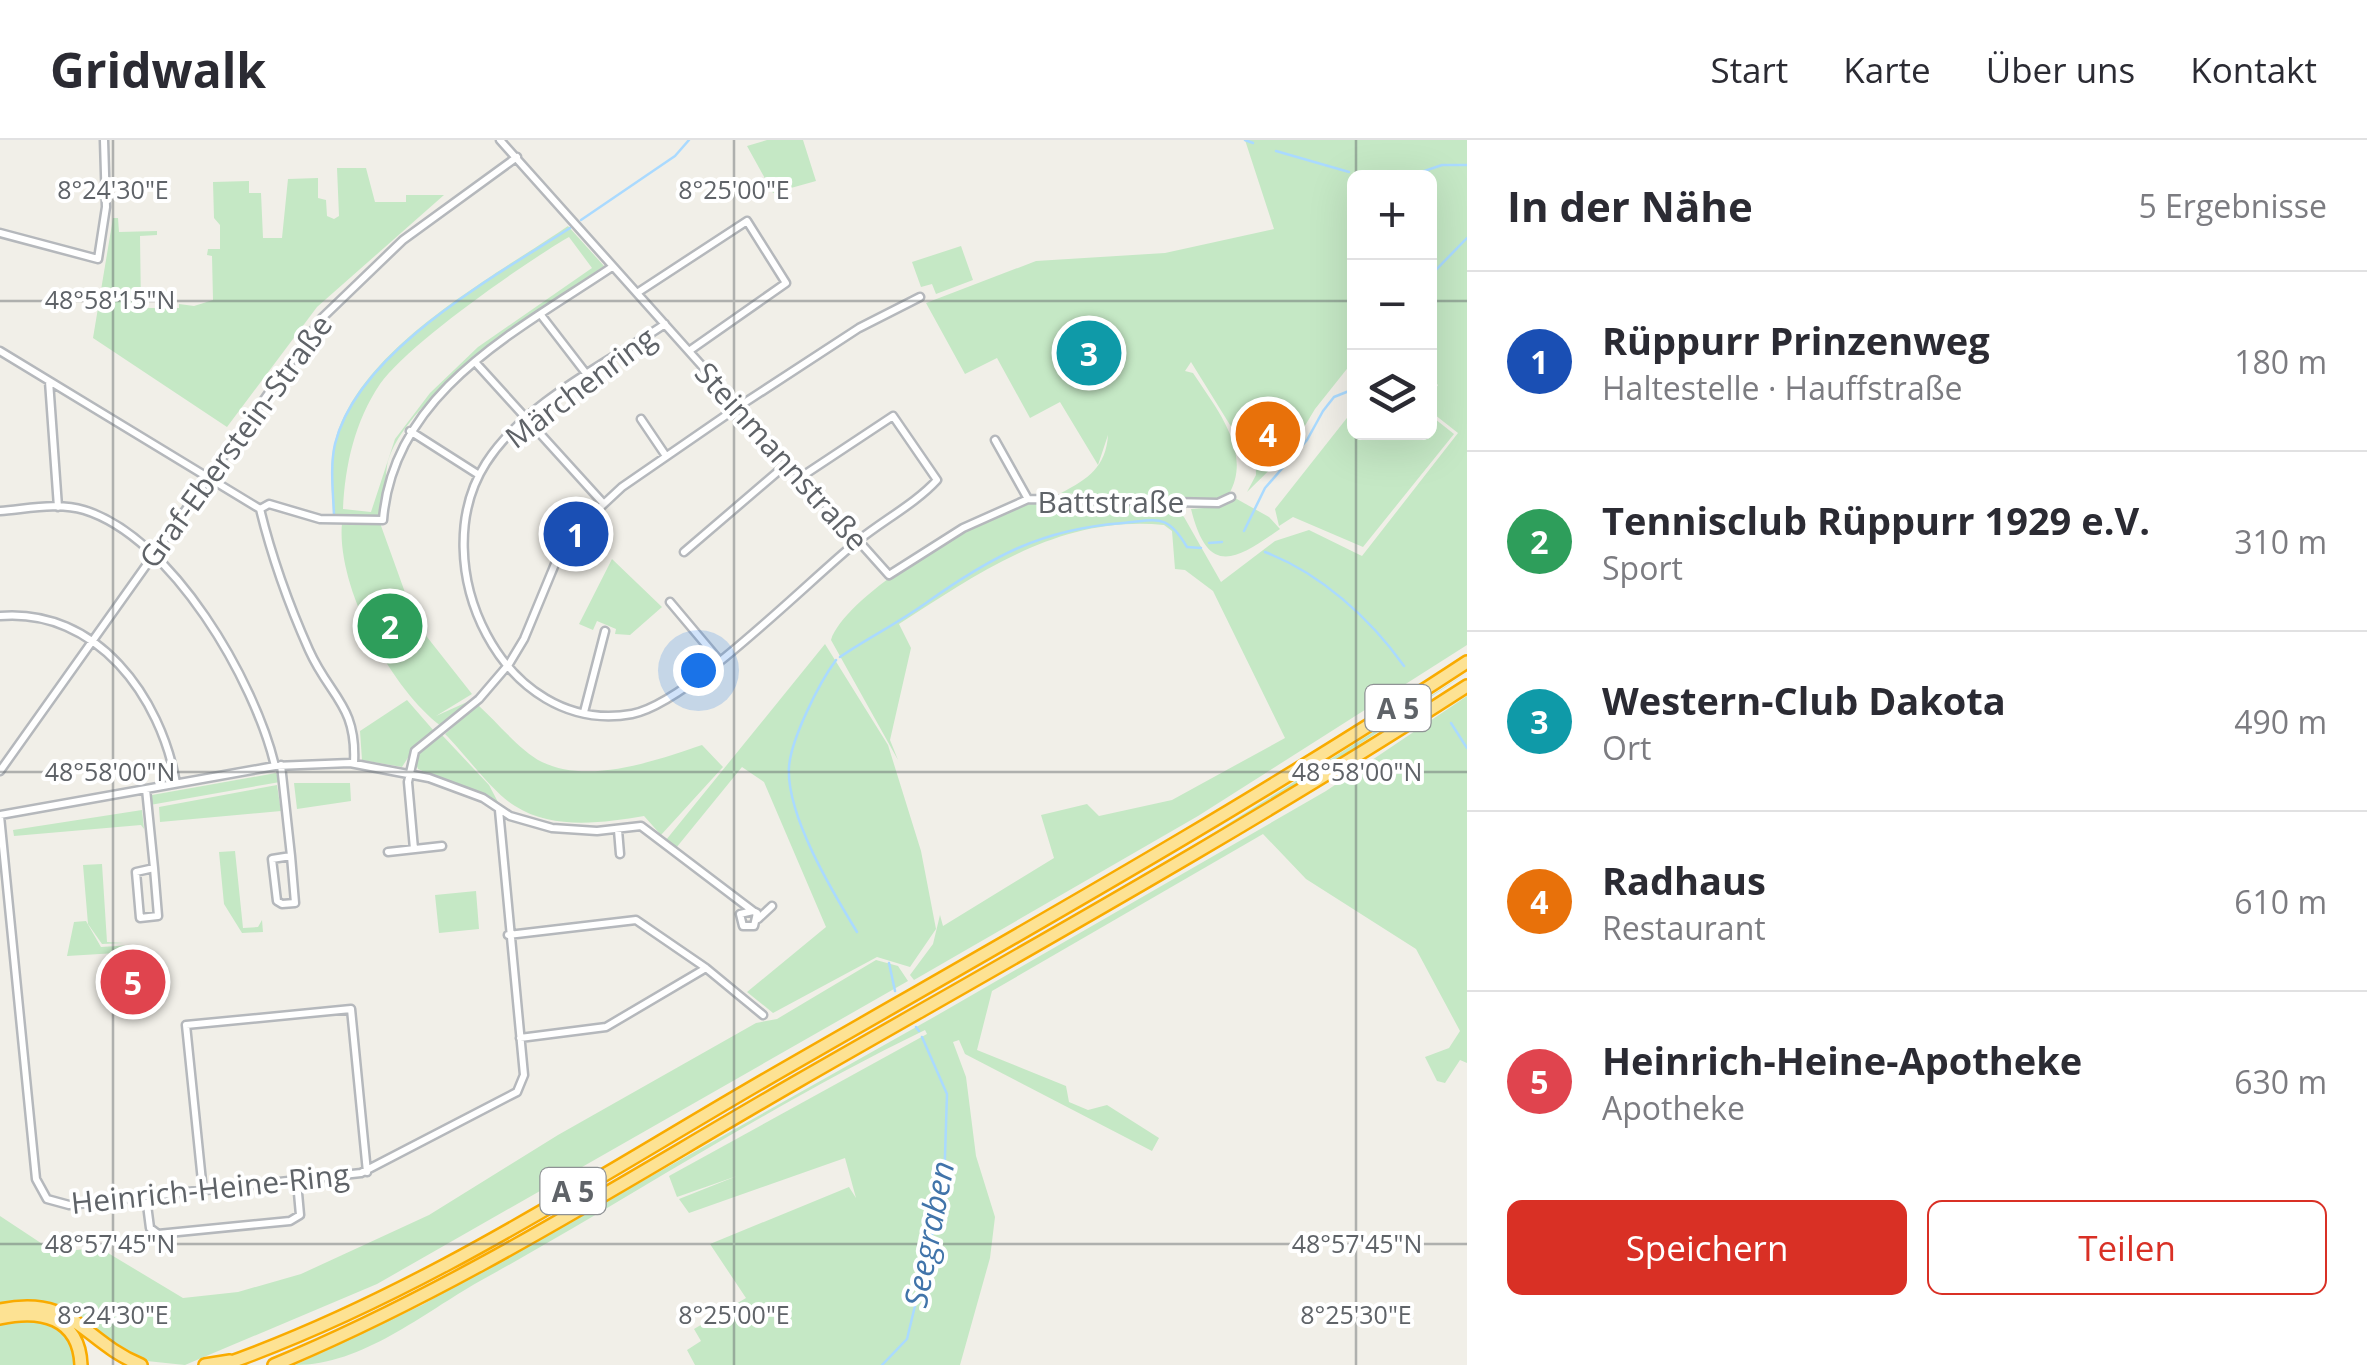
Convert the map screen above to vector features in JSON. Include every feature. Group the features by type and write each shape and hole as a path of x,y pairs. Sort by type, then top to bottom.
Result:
{"highway":[{"name":"A 5","path":"224,1365 307,1333 432,1271 1212,824 1467,662"},
{"name":"A 5","path":"274,1365 376,1320 447,1281 1206,850 1467,686"},
{"path":"0,1310 27,1305 49,1307 141,1365"},
{"path":"0,1318 39,1314 59,1321 78,1343 81,1365"},
{"path":"205,1365 239,1360"}],"street":[{"path":"0,233 98,259 106,207 104,140"},
{"name":"Steinmannstraße","path":"500,140 888,575"},
{"name":"Graf-Eberstein-Straße","path":"0,770 330,308 424,223 517,157"},
{"path":"637,294 746,222 786,283 689,351"},
{"path":"260,509 274,504 320,519 384,520 388,476 410,431 435,400 475,362 612,267"},
{"path":"414,849 408,772 419,746 479,699 508,664 524,640 555,564 604,502 666,456 859,328 920,298"},
{"path":"541,314 588,376"},
{"name":"Märchenring","path":"664,324 527,418 500,444 479,475 463,516 463,575 480,622 508,664 541,692 584,712 613,715 647,710 671,698 858,540 937,480 898,419 888,418 800,477"},
{"path":"0,351 260,509 268,554 310,653 352,720 354,763"},
{"path":"475,362 604,502"},
{"path":"49,380 58,507"},
{"path":"641,419 666,456"},
{"path":"410,431 479,475"},
{"path":"995,440 1028,499"},
{"path":"684,552 788,463"},
{"name":"Battstraße","path":"888,575 963,528 1028,499 1218,503 1231,497"},
{"path":"0,511 58,507 94,514 153,554 187,588 263,726 278,765 291,856 295,903 282,904 277,901 272,859 291,856"},
{"path":"670,602 718,660"},
{"path":"0,616 48,619 91,641 125,670 151,703 170,746 176,782"},
{"path":"584,712 605,630"},
{"path":"0,816 278,765 354,763 408,772 552,828 618,830 641,826 756,915 772,906"},
{"path":"146,789 154,868 158,916 140,918 136,872 154,868"},
{"name":"Heinrich-Heine-Ring","path":"0,816 38,1186 59,1205 367,1172 517,1092 524,1075 499,810"},
{"path":"618,830 620,854"},
{"path":"388,852 442,846"},
{"path":"508,935 636,920 706,968 763,1015"},
{"path":"520,1038 606,1027 706,968"},
{"path":"204,1191 186,1025 350,1009 367,1172"},
{"path":"146,1197 150,1228 158,1234 253,1225 298,1218 297,1182"}],"green space":[{"path":"767,140 803,140 816,181 773,193 747,146"},
{"path":"1245,140 1467,140 1467,645 1198,816 914,980 910,975 933,944 940,915 943,926 1054,858 1041,815 1087,804 1099,816 1172,800 1285,738 1213,591 1185,570 1175,569 1172,531 1164,525 1126,524 1057,538 992,567 899,624 911,648 890,740 898,760 831,640 862,600 951,538 1009,510 1048,500 1170,504 1184,517 1221,582 1275,541 1309,530 1362,556 1458,433 1437,416 1437,170 1347,170 1347,369 1315,409 1291,449 1247,492 1256,475 1255,442 1235,433 1191,362 1185,371 1193,373 1212,401 1229,431 1237,462 1229,494 1216,501 1061,493 1094,471 1099,464 1104,456 1108,435 1098,465 1060,402 1030,418 997,358 965,374 926,303 1036,261 1165,253 1274,229"},
{"path":"337,168 366,168 375,202 406,202 406,195 444,195 317,307 227,427 93,338 113,218 118,218 119,232 157,231 157,235 140,236 141,308 194,306 213,300 212,256 207,255 208,249 220,249 220,225 214,218 213,182 249,181 249,193 261,193 263,238 282,238 288,179 318,178 318,198 326,200 327,216 334,219 339,216"},
{"path":"568,226 604,266 479,355 418,412 398,440 387,466 380,517 333,518 331,470 335,441 349,407 371,375 432,318","holes":["569,237 592,268 478,347 430,393 395,439 371,512 343,509 346,476 358,428 371,398 394,367 468,305"]},
{"path":"961,246 973,280 936,294 932,284 921,287 912,262"},
{"path":"1347,418 1347,440 1437,440 1437,421 1454,434 1363,547 1293,517 1279,526 1275,509"},
{"path":"1235,498 1269,517 1280,529 1237,554 1215,554 1198,531 1191,509 1217,507"},
{"path":"342,523 380,523 416,623 472,694 436,716 476,698 441,726 404,688 371,634 348,576"},
{"path":"612,559 662,607 630,635 615,634 616,629 597,621 593,630 579,624"},
{"path":"825,644 888,745 921,851 936,929 910,967 877,957 773,1013 747,992 826,927 764,782 742,767 676,848 666,840"},
{"path":"1467,673 1277,799 925,1001 1199,842"},
{"path":"1467,696 1467,1063 1460,1060 1445,1083 1437,1081 1425,1057 1449,1048 1460,1031 1416,949 1306,879 1263,834 992,991 977,1050 1066,1086 1069,1102 1088,1110 1107,1105 1159,1138 1152,1151 965,1054 959,1040 953,1042 966,1077 976,1156 995,1217 990,1258 960,1365 695,1365 687,1350 701,1341 694,1329 746,1298 710,1244 849,1187 856,1198 845,1158 689,1213 679,1199 737,1176 677,1197 669,1176 927,1034 925,1030 756,1120 392,1335 345,1356 295,1365 422,1305 934,1017 1326,791"},
{"path":"407,700 434,731 418,742 402,767 362,760 360,731"},
{"path":"478,705 525,751 561,768 623,768 702,745 723,767 661,835 644,816 595,822 545,819 506,800 445,734"},
{"path":"442,735 489,785 499,804 418,769 415,761 422,747"},
{"path":"276,773 280,782 150,805 152,795"},
{"path":"294,783 350,783 351,801 297,809"},
{"path":"277,785 281,811 160,822 159,807"},
{"path":"142,810 144,829 141,825 14,836 13,830"},
{"path":"235,851 243,928 258,927 262,920 263,932 242,933 224,904 219,852"},
{"path":"102,864 107,942 124,943 102,944 88,924 83,865"},
{"path":"476,891 479,929 439,933 435,895"},
{"path":"86,921 101,947 132,945 133,952 67,956 74,922"},
{"path":"876,960 898,966 908,981 377,1284 185,1365 137,1360 50,1305 0,1302 0,1216 56,1253 98,1247 183,1298 238,1292 301,1274 429,1215 558,1135 756,1023 777,1019"},
{"path":"21,1318 59,1330 70,1344 76,1365 0,1365 0,1323"}],"waterway":[{"path":"581,220 675,156 689,140"},
{"path":"1245,140 1253,143"},
{"path":"1276,151 1347,171"},
{"path":"1427,170 1442,165 1467,165"},
{"path":"334,514 335,444 349,410 371,378 399,348 468,293 570,228"},
{"path":"1437,269 1467,238"},
{"path":"1244,531 1265,488 1307,440 1334,397 1347,392"},
{"path":"840,657 995,559 1042,539 1094,526 1153,520 1173,528 1187,547 1201,548"},
{"path":"1209,543 1222,542"},
{"path":"1265,552 1305,572 1342,599 1376,631 1404,666"},
{"path":"836,660 800,727 791,755 790,786 812,852 857,932"},
{"path":"1451,723 1467,748"},
{"path":"889,963 895,991"},
{"path":"916,1027 919,1031"},
{"name":"Seegraben","path":"882,1365 907,1339 944,1186 947,1094 922,1037"}],"place":[{"name":"Western-Club Dakota","path":"1089,353"},
{"name":"Radhaus","path":"1268,434"},
{"name":"Rüppurr Prinzenweg","path":"576,534"},
{"name":"Tennisclub Rüppurr 1929 e.V.","path":"390,626"},
{"name":"Heinrich-Heine-Apotheke","path":"133,982"}]}
